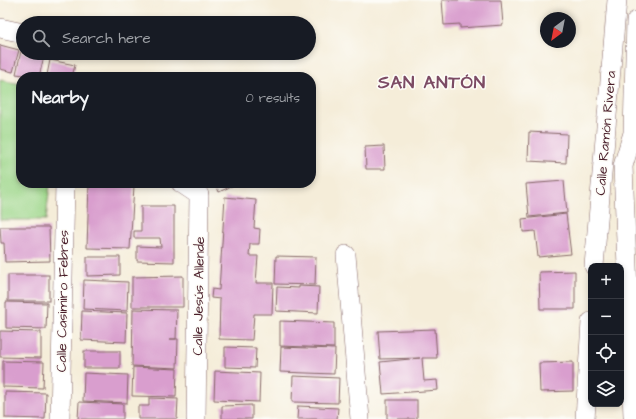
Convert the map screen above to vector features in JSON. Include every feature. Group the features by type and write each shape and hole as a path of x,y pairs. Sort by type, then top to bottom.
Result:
{"street":[{"name":"Calle Ramón Rivera","path":"594,263 606,113 617,0"},
{"path":"633,416 623,166 633,133 636,21"},
{"path":"0,28 16,31"},
{"path":"606,113 634,115"},
{"name":"Calle Casimiro Febres","path":"60,419 65,188"},
{"name":"Calle Jesús Allende","path":"188,188 199,195 196,419"},
{"path":"346,255 360,419"},
{"path":"585,419 590,335"}],"green space":[{"path":"0,80 16,83 16,188 49,188 46,220 0,220"}],"building":[{"path":"442,0 501,0 503,25 460,28 460,24 444,25"},
{"path":"0,45 16,49 16,60 13,72 0,69"},
{"path":"19,60 43,60 40,72 16,72"},
{"path":"50,60 75,65 73,72 48,72"},
{"path":"529,132 567,134 566,163 528,161"},
{"path":"384,146 385,169 366,169 365,147"},
{"path":"564,181 567,213 529,217 526,184"},
{"path":"89,188 134,188 130,249 87,248"},
{"path":"217,188 227,188 219,192"},
{"path":"225,197 256,200 254,228 260,229 259,244 250,244 249,256 258,256 256,283 273,283 272,314 254,314 252,340 219,339 220,299 211,298 212,289 219,290"},
{"path":"141,206 174,206 174,262 137,261 137,246 161,247 160,238 134,238 134,231 141,231"},
{"path":"566,214 571,254 538,257 535,231 523,232 522,219"},
{"path":"0,227 49,227 50,261 5,262 4,243 1,243"},
{"path":"276,256 316,257 315,285 275,284"},
{"path":"87,257 120,257 120,275 87,276"},
{"path":"575,271 575,309 540,309 539,272"},
{"path":"8,275 49,275 49,301 8,301"},
{"path":"183,276 183,307 132,307 132,277"},
{"path":"84,280 128,282 127,311 83,309"},
{"path":"299,286 319,287 318,313 276,311 277,287 299,288"},
{"path":"6,302 47,303 46,329 6,328"},
{"path":"133,309 177,310 177,368 132,366"},
{"path":"82,311 127,313 126,342 81,340"},
{"path":"280,321 334,323 334,348 280,346"},
{"path":"435,329 437,358 422,358 424,381 437,380 438,390 383,394 380,362 420,358 380,359 378,331"},
{"path":"0,331 41,332 41,358 0,357"},
{"path":"225,347 256,348 255,368 225,367"},
{"path":"281,347 335,349 334,374 280,372"},
{"path":"84,351 120,351 120,368 84,368"},
{"path":"3,361 44,362 43,388 3,387"},
{"path":"573,362 573,391 540,392 539,363"},
{"path":"133,367 177,369 176,397 132,396"},
{"path":"215,371 260,373 259,402 214,400"},
{"path":"84,373 128,375 127,403 83,401"},
{"path":"293,376 339,378 338,403 292,402"},
{"path":"5,392 46,393 45,419 5,418"},
{"path":"149,398 178,399 177,419 138,419 138,406 149,406"},
{"path":"387,400 417,400 417,419 387,419"},
{"path":"79,402 123,404 123,419 78,419"},
{"path":"252,405 252,419 222,419 222,406"},
{"path":"298,406 338,408 337,419 297,419"}],"district":[{"name":"SAN ANTÓN","path":"432,82"}]}
